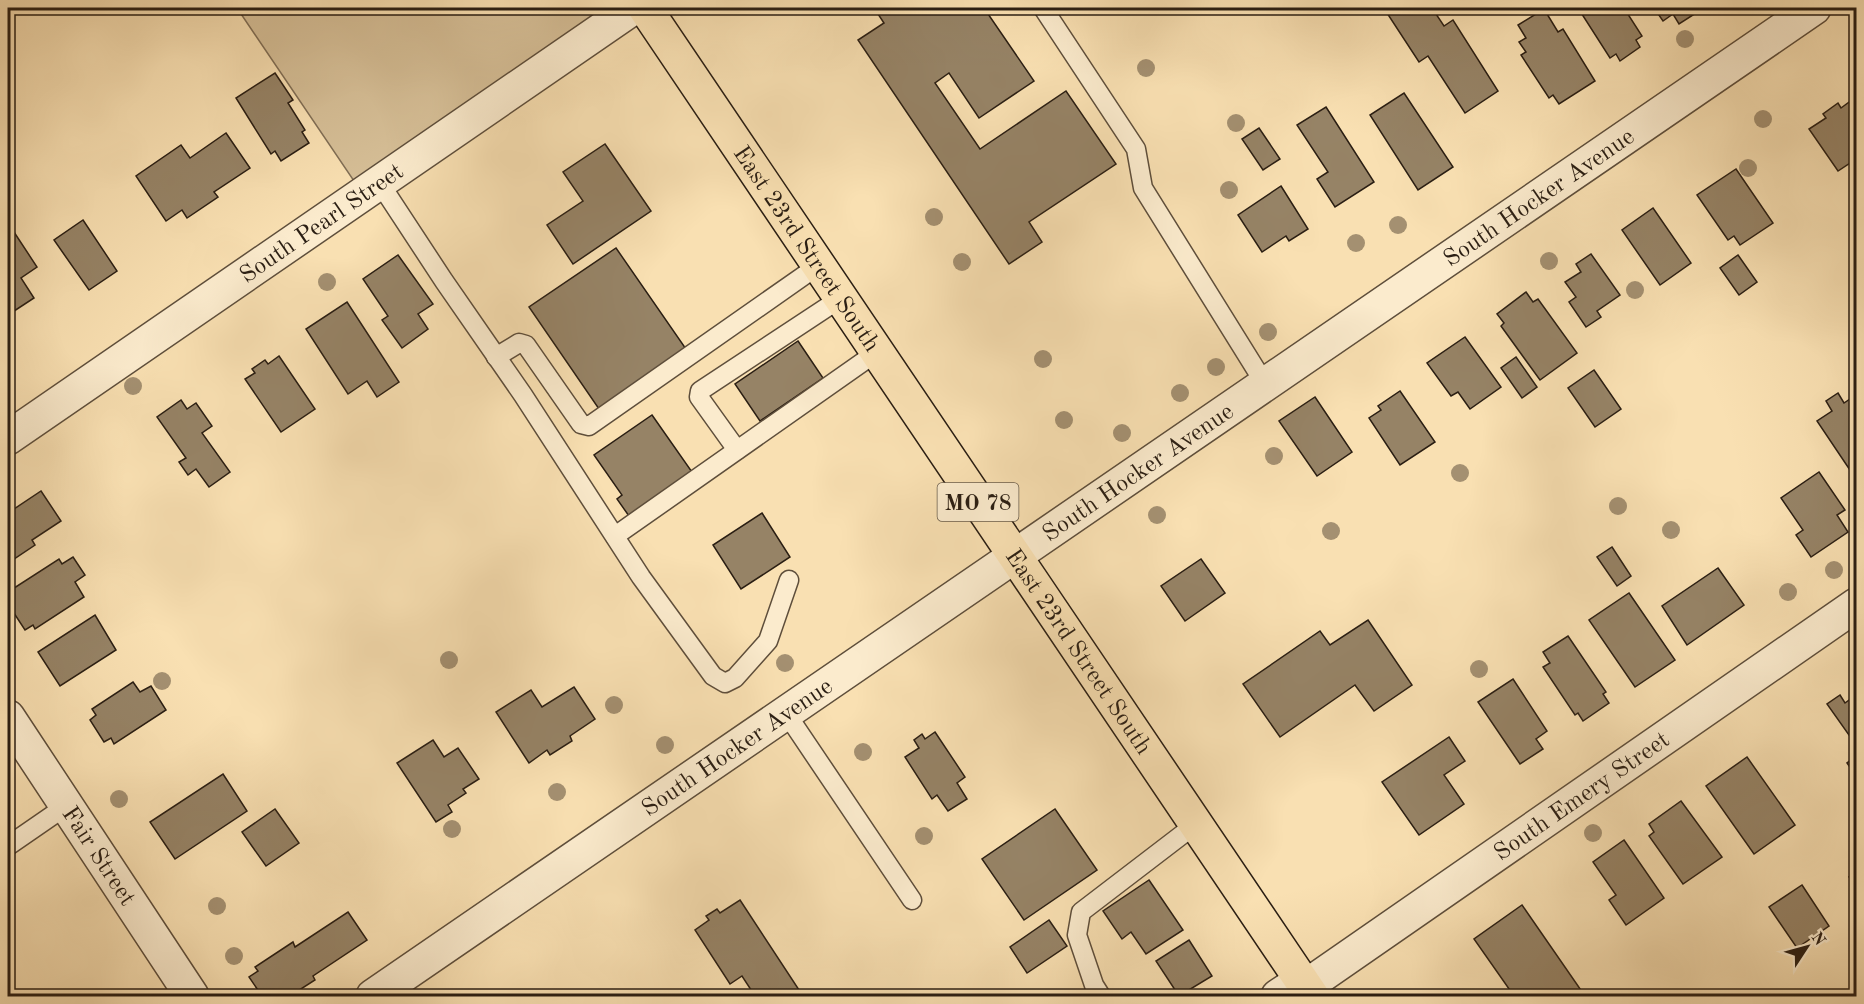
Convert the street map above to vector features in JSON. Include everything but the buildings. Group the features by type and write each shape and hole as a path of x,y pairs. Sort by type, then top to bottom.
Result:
{"main road":[{"name":"East 23rd Street South","path":"645,8 1196,824 1299,990"}],"street":[{"name":"South Pearl Street","path":"8,438 633,8"},
{"name":"South Hocker Avenue","path":"372,996 1814,8"},
{"name":"South Emery Street","path":"1299,990 1857,605"},
{"name":"Fair Street","path":"8,717 192,996"}],"lane":[{"path":"1043,8 1136,149 1143,188 1265,384"},
{"path":"380,182 640,577 713,676 725,683 735,678 768,641 789,580"},
{"path":"496,357 519,343 526,345 581,424 589,426 819,265"},
{"path":"737,450 699,397 700,391 841,298"},
{"path":"615,536 877,352"},
{"path":"786,713 912,900"},
{"path":"8,846 66,806"},
{"path":"1101,996 1094,985 1077,935 1081,912 1196,824"}],"shaded area":[{"path":"237,8 595,8 592,22 356,184"}]}
